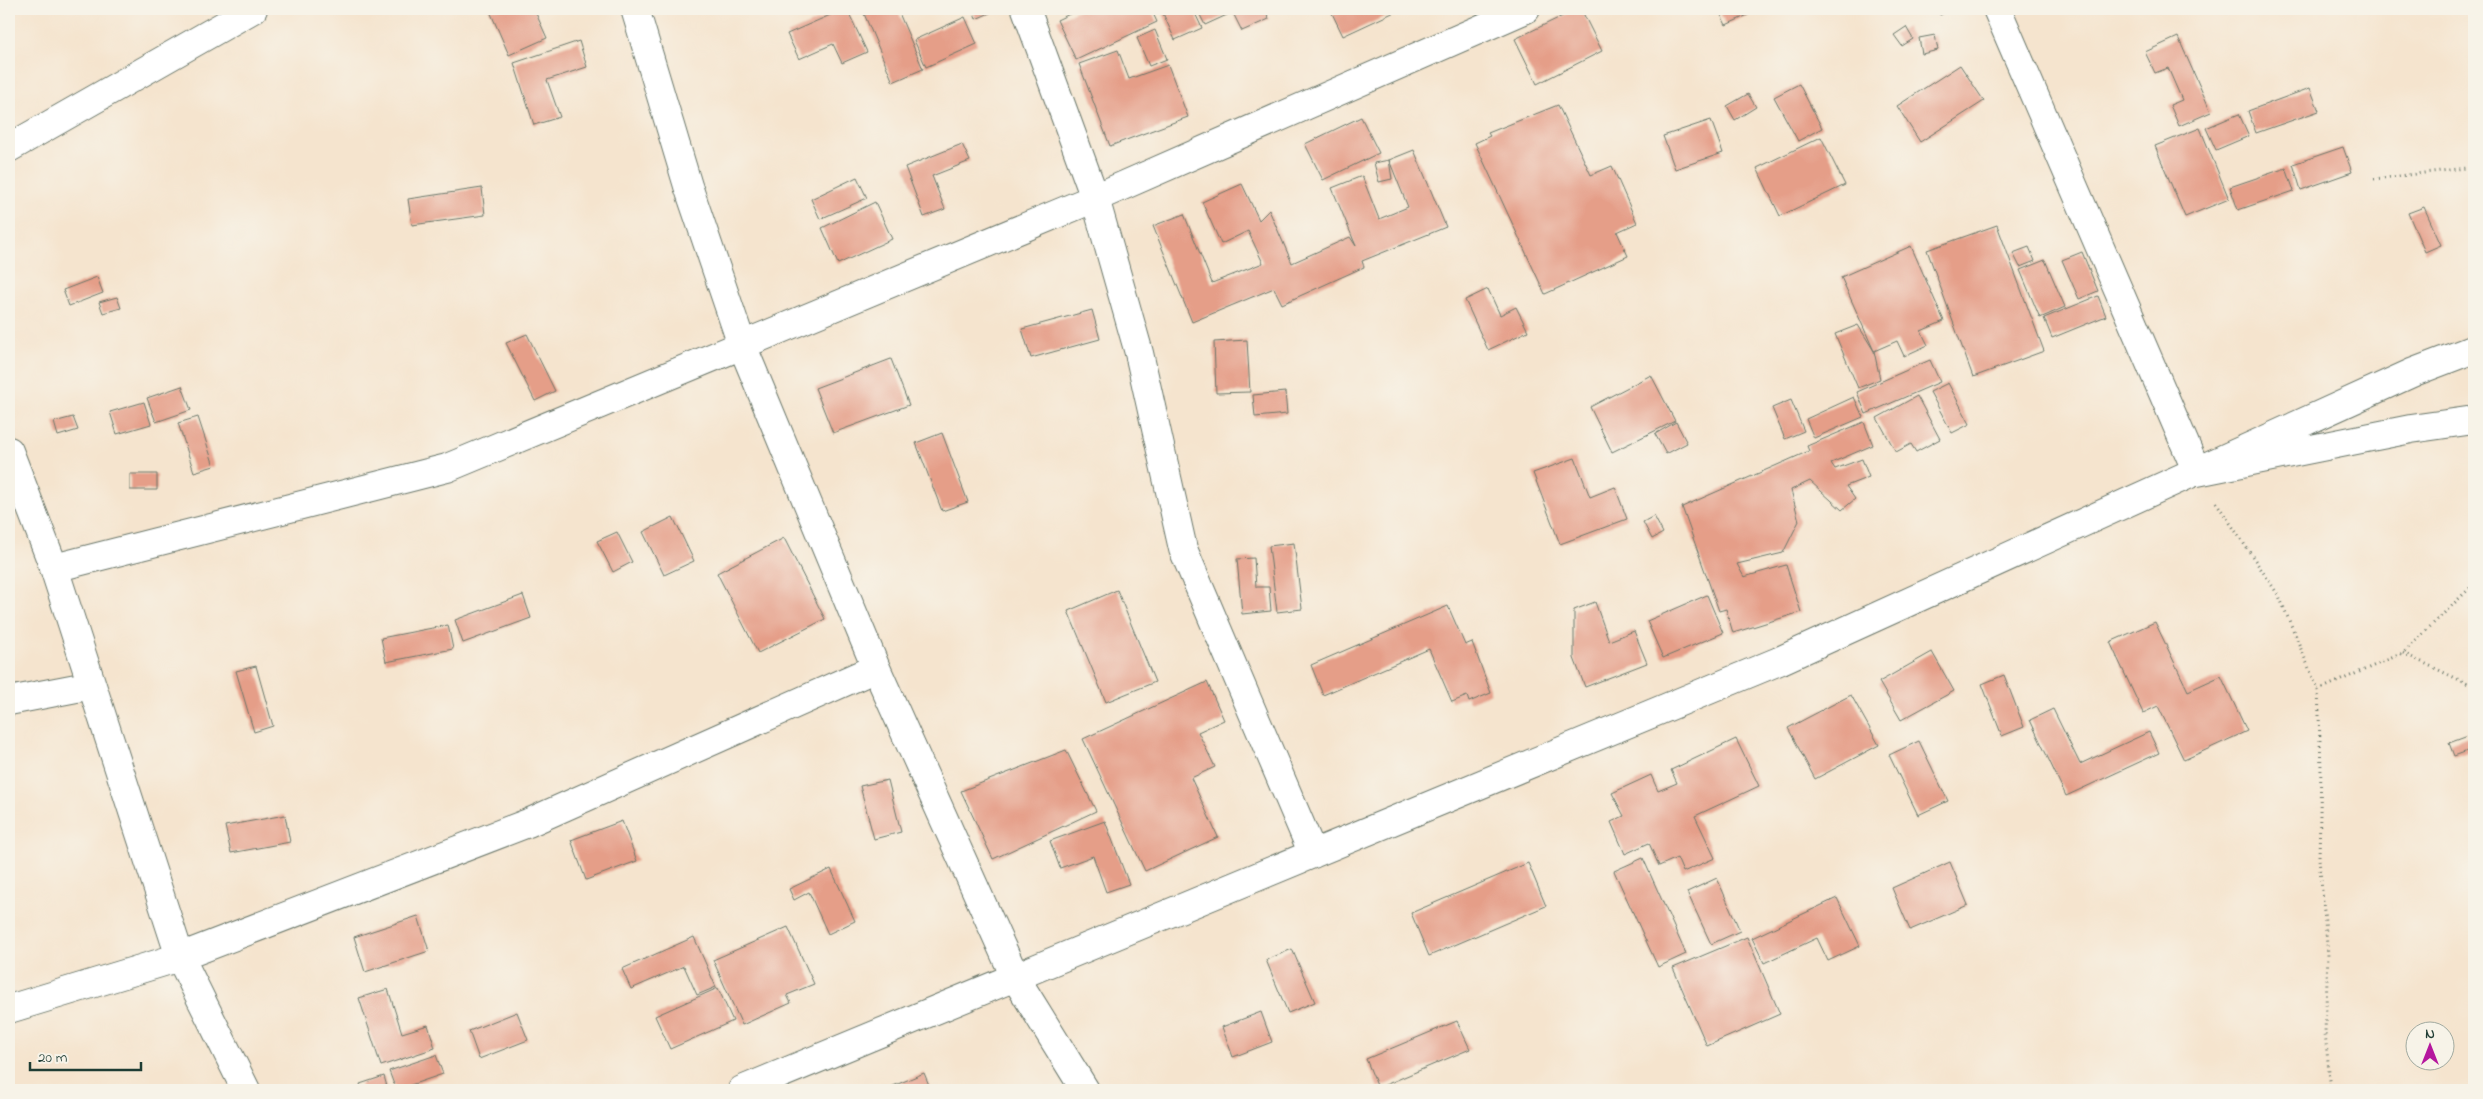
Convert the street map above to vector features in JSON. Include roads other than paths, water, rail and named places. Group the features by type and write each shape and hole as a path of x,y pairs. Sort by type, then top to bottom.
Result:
{"street":[{"path":"9,148 253,9"},
{"path":"635,9 688,186 742,345 876,668 1015,977 1085,1090"},
{"path":"1026,9 1095,198 1139,353 1183,549 1313,854"},
{"path":"54,568 447,468 1095,198 1526,9"},
{"path":"1997,9 2197,472"},
{"path":"742,1090 1779,661 2414,372 2474,349"},
{"path":"2197,472 2411,429 2474,420"},
{"path":"9,451 54,568 180,957 246,1090"},
{"path":"9,1009 180,957 528,823 876,668"},
{"path":"9,701 92,685"}]}
